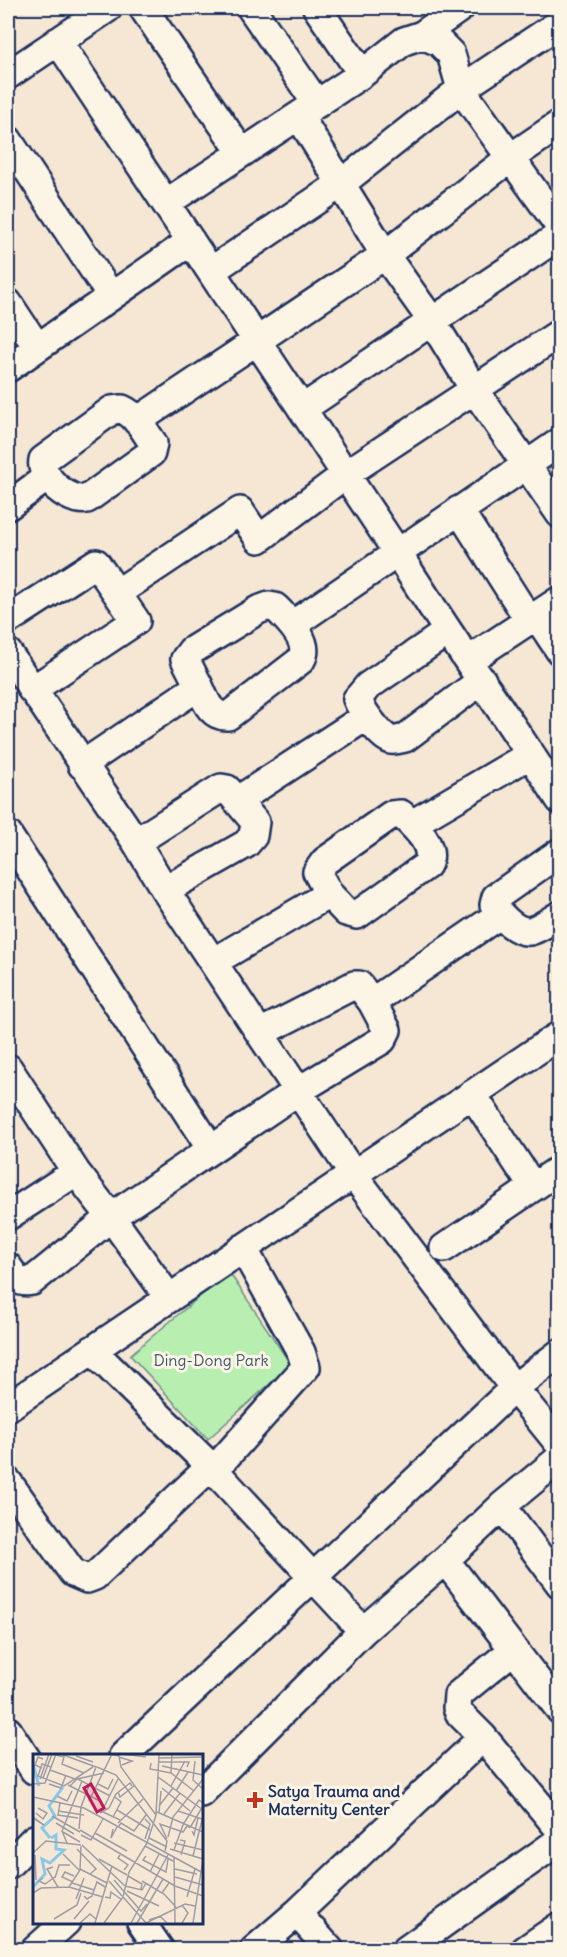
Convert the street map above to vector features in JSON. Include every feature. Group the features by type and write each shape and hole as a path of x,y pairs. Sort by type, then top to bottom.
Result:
{"street":[{"path":"8,75 108,8"},
{"path":"143,8 242,153"},
{"path":"251,8 308,110 342,183 385,255 432,321 474,389 560,514"},
{"path":"317,8 362,74"},
{"path":"166,203 362,74 404,41 422,34 460,8"},
{"path":"210,271 342,183 461,89 560,23"},
{"path":"422,34 439,42 451,54 461,89 560,227"},
{"path":"58,41 560,800"},
{"path":"137,421 385,255 510,158 560,124"},
{"path":"8,140 111,296"},
{"path":"302,409 560,235"},
{"path":"8,368 190,241"},
{"path":"8,303 37,347"},
{"path":"117,593 240,511 259,539 346,474 560,333"},
{"path":"122,409 129,412 153,443 153,449 87,499 80,501 72,498 46,478 42,466 43,460 112,410 122,409"},
{"path":"292,625 560,442"},
{"path":"8,506 46,478"},
{"path":"459,510 533,618 560,651"},
{"path":"8,620 96,563 136,621 32,690"},
{"path":"447,632 361,693 357,699 367,716 384,736 391,740 405,738 533,618 560,600"},
{"path":"269,606 275,607 292,625 304,647 301,660 228,716 221,717 209,708 199,686 191,674 186,659 191,651 258,610 269,606"},
{"path":"9,660 136,842 165,890 353,1174 514,1388 560,1445"},
{"path":"82,765 199,686"},
{"path":"238,800 367,716"},
{"path":"412,824 531,754"},
{"path":"136,842 221,788 227,789 255,822 250,841 165,890"},
{"path":"401,814 412,824 431,850 431,859 427,865 357,915 346,912 329,894 317,872 324,861 391,815 401,814"},
{"path":"8,835 211,1149"},
{"path":"560,852 496,897 494,905 499,915 519,929 527,931 560,915"},
{"path":"213,962 329,894"},
{"path":"372,1002 499,915"},
{"path":"8,1267 18,1281 24,1283 32,1281 111,1217 298,1090 382,1040 387,1030 372,1002 359,986 354,985 260,1033"},
{"path":"8,1407 472,1094 558,1040"},
{"path":"13,1086 169,1298"},
{"path":"472,1094 533,1187"},
{"path":"444,1248 560,1168"},
{"path":"8,1216 76,1172"},
{"path":"8,1482 82,1583 95,1576 213,1468 306,1367 301,1352 243,1248"},
{"path":"92,1350 213,1468 363,1631"},
{"path":"125,1754 514,1388 560,1353"},
{"path":"202,1792 363,1631 445,1560 502,1506 560,1458"},
{"path":"502,1506 560,1584"},
{"path":"445,1560 560,1710"},
{"path":"513,1650 458,1695 458,1708 460,1714 483,1737 560,1830"},
{"path":"8,1731 33,1768"},
{"path":"254,1950 297,1913 483,1737"},
{"path":"8,1865 33,1840"},
{"path":"406,1950 560,1840"},
{"path":"297,1913 330,1950"},
{"path":"35,1950 65,1924"},
{"path":"142,1924 160,1950"}],"green space":[{"name":"Ding-Dong Park","path":"229,1272 291,1365 208,1439 130,1355"}],"place":[{"name":"Satya Trauma and Maternity Center","path":"255,1800"}]}
